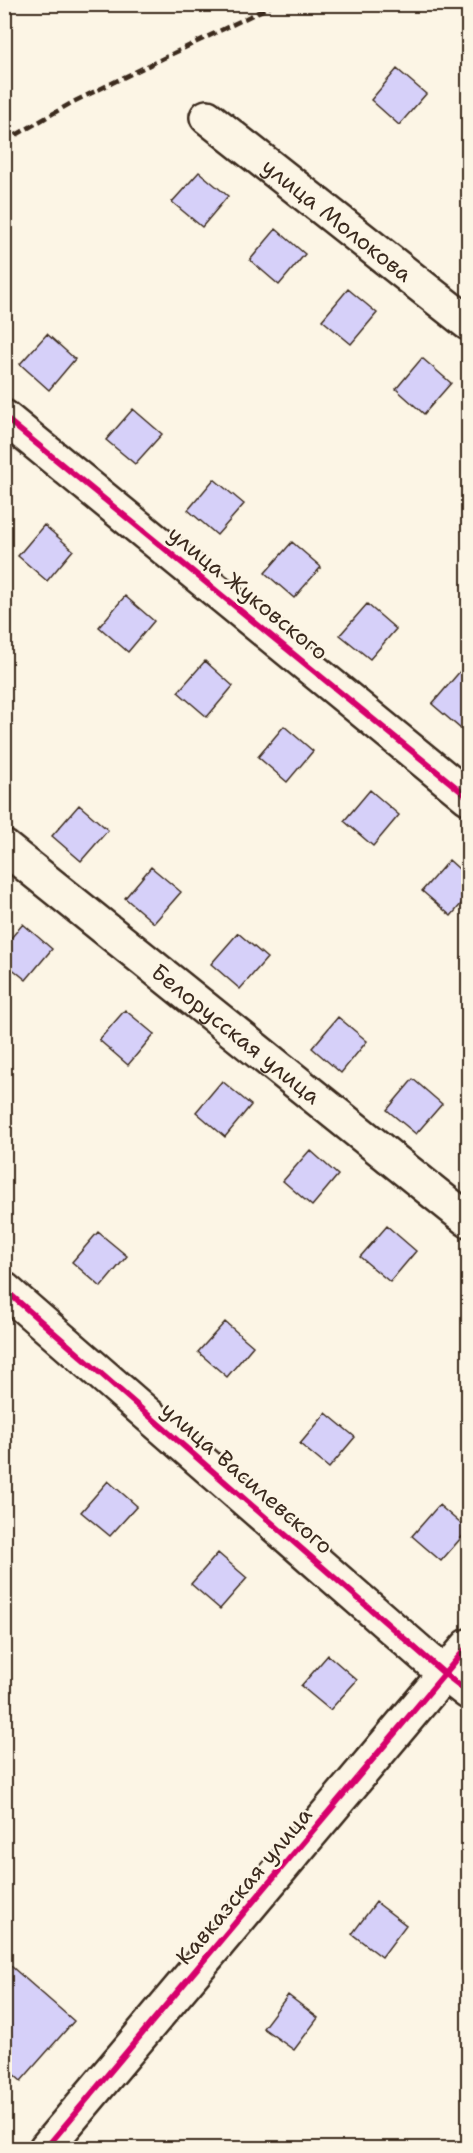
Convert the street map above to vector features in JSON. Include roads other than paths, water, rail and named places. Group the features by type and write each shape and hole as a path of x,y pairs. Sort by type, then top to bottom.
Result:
{"street":[{"name":"улица Молокова","path":"207,117 468,323"},
{"name":"улица Жуковского","path":"4,417 468,797"},
{"name":"Белорусская улица","path":"4,847 468,1220"},
{"name":"улица Василевского","path":"4,1289 457,1684"},
{"name":"Кавказская улица","path":"46,2148 457,1684 468,1646"}],"railway":[{"path":"4,142 73,102 275,4"}]}
